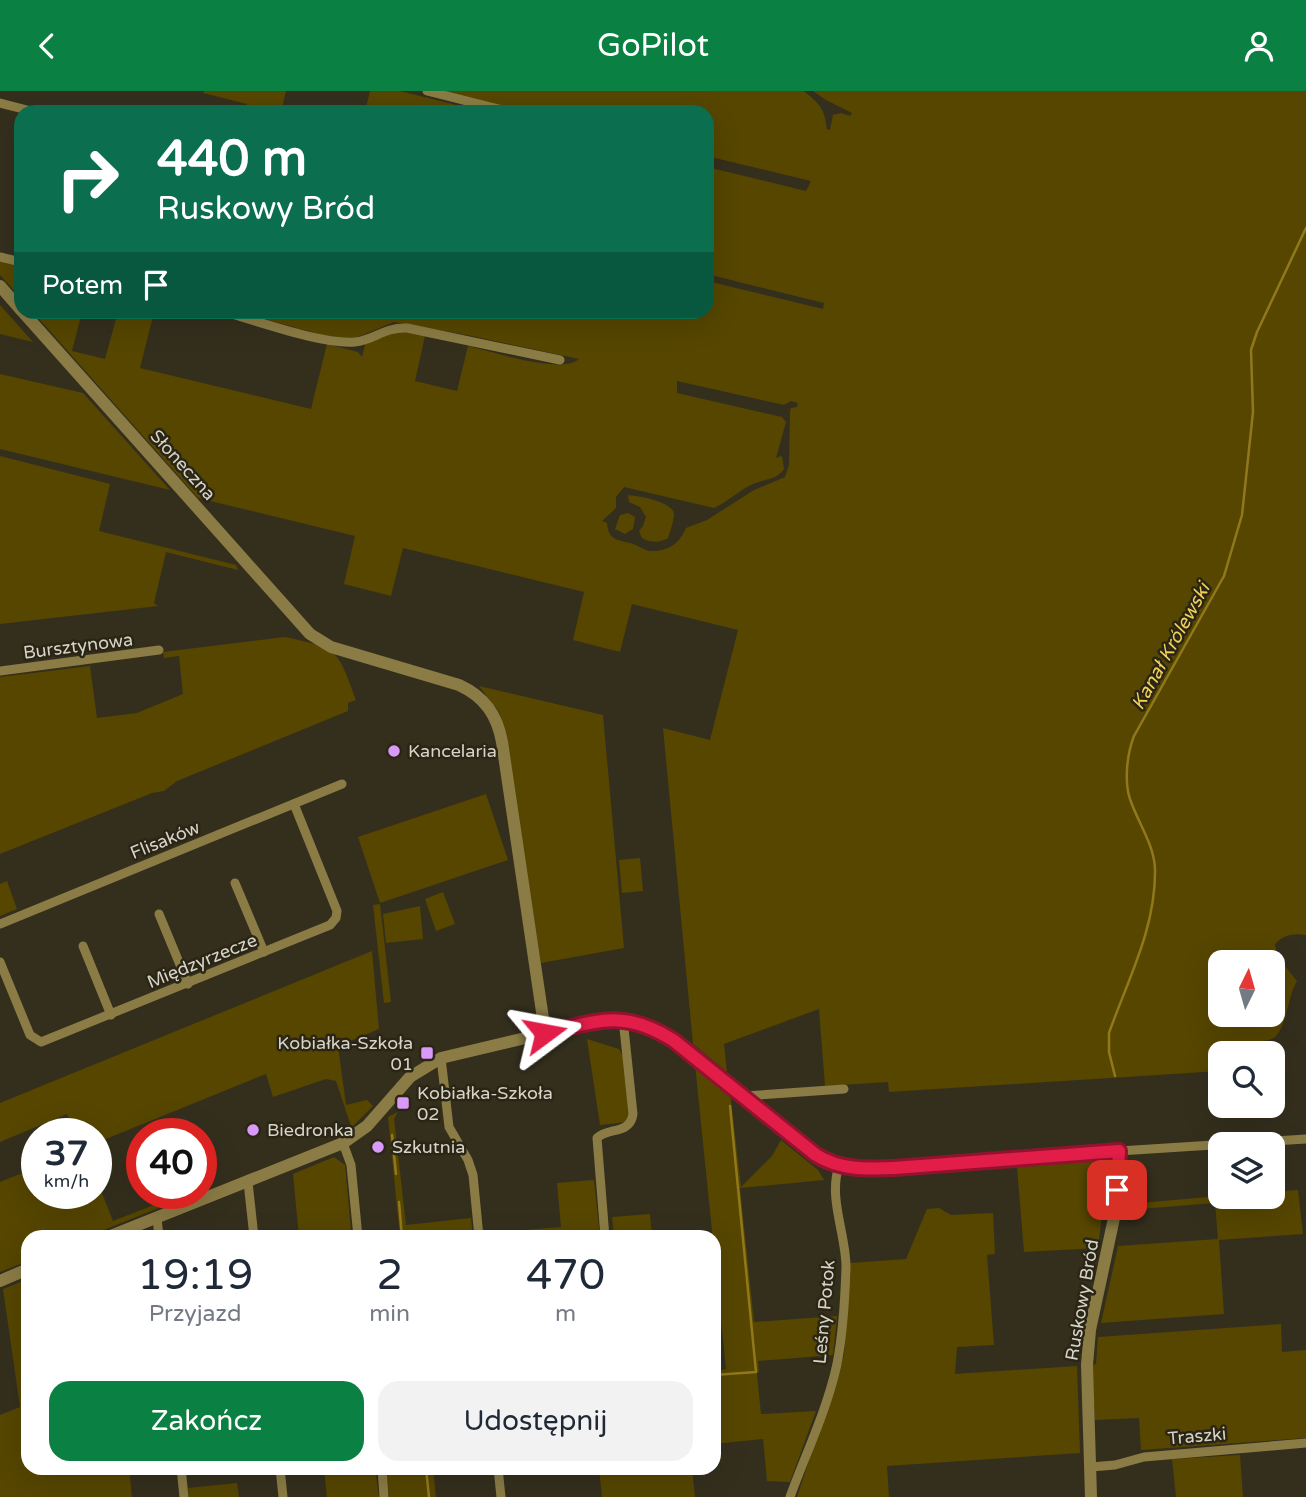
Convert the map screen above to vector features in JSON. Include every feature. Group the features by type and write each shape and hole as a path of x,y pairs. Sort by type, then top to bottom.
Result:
{"street":[{"path":"427,91 482,105"},
{"name":"Słoneczna","path":"0,286 14,302"},
{"name":"Słoneczna","path":"29,319 318,641 459,685 478,695 492,712 502,742 545,1033"},
{"path":"250,319 323,339 355,342 391,328 407,328 560,360"},
{"name":"Bursztynowa","path":"0,671 159,650"},
{"name":"Flisaków","path":"0,924 342,784"},
{"name":"Międzyrzecze","path":"1,969 30,1035 36,1041 45,1042 330,925 337,914 294,804"},
{"path":"235,883 264,952"},
{"path":"159,914 188,983"},
{"path":"83,946 111,1015"},
{"path":"605,1230 597,1138 603,1133 616,1132 628,1126 633,1114 623,1019"},
{"path":"126,1230 343,1143 367,1126 410,1077 441,1058 603,1020 623,1019 641,1023 667,1036 816,1155 839,1166 894,1168 1306,1139"},
{"path":"441,1058 449,1127 468,1160 473,1175 478,1230"},
{"path":"745,1096 844,1089"},
{"path":"343,1143 351,1165 357,1230"},
{"name":"Ruskowy Bród","path":"1091,1497 1087,1366 1090,1329 1114,1218 1119,1151"},
{"name":"Leśny Potok","path":"790,1497 822,1413 838,1354 846,1267 835,1189 839,1166"},
{"path":"248,1182 253,1230"},
{"path":"157,1218 158,1230"},
{"path":"0,1281 21,1272"},
{"name":"Traszki","path":"1091,1467 1115,1465 1144,1457 1306,1443"},
{"path":"182,1475 184,1497"},
{"path":"281,1475 283,1497"},
{"path":"382,1475 384,1497"},
{"path":"499,1475 501,1497"}],"shaded area":[{"path":"286,91 283,105 247,105 203,93"},
{"path":"370,91 400,91 456,105 367,105"},
{"path":"442,91 804,91 820,107 827,129 830,130 833,115 841,113 850,116 852,113 813,91 1306,91 1306,935 1289,935 1275,944 1276,950 1208,950 1208,1027 1282,1027 1270,1040 1208,1041 1208,1072 889,1092 888,1082 825,1086 819,1009 724,1044 727,1072 693,1044 663,728 710,740 738,630 632,604 620,652 573,640 584,592 403,548 391,596 344,584 355,536 198,498 39,319 80,319 72,351 105,359 116,319 152,319 140,368 311,409 327,344 358,352 362,357 366,341 400,331 425,336 415,381 457,391 468,346 542,363 570,363 579,359 394,322 353,339 322,335 265,319 714,319 714,283 823,309 824,303 714,276 714,169 806,191 811,181 714,158 714,105 498,105","holes":["677,381 784,405 791,401 798,403 790,412 789,465 785,477 754,490 707,520 686,528 673,545 663,550 648,551 614,538 609,532 607,523 602,521 616,508 616,497 624,487 714,508 757,482 778,475 784,469 782,456 776,458 786,422 782,417 677,393"]},
{"path":"0,262 14,265 14,290 0,275"},
{"path":"0,305 33,342 0,334"},
{"path":"0,374 83,393 170,490 0,449"},
{"path":"0,456 110,484 99,531 236,565 238,570 166,552 154,603 158,606 0,624"},
{"path":"628,495 663,503 673,510 674,517 668,538 655,542 642,538 639,531 646,517 640,507 629,502"},
{"path":"628,513 635,517 633,529 625,534 615,529 620,515"},
{"path":"285,637 326,648 334,653 356,700 348,703 348,711 177,781 164,791 152,793 0,854 0,677 90,666 97,718 137,713 183,694 179,656 164,658 163,652"},
{"path":"479,686 603,715 624,948 541,963 505,733 499,712"},
{"path":"486,794 508,860 380,903 358,837"},
{"path":"640,858 643,891 622,893 619,860"},
{"path":"7,881 17,909 0,916 0,884"},
{"path":"443,892 455,924 436,931 425,899"},
{"path":"380,904 391,1002 384,1003 373,905"},
{"path":"420,906 423,939 386,943 383,914"},
{"path":"372,951 379,1029 338,1046 346,1105 367,1100 373,1106 353,1126 336,1081 326,1079 273,1097 266,1074 158,1118 126,1118 126,1131 112,1137 112,1118 69,1118 67,1114 57,1118 21,1118 21,1133 0,1142 0,1103"},
{"path":"1285,966 1297,981 1285,1017"},
{"path":"587,1039 619,1049 623,1056 629,1085 627,1122 600,1125"},
{"path":"695,1064 730,1091 741,1187 772,1156 781,1140 818,1170 824,1180 740,1188 754,1322 837,1316 833,1355 758,1361 761,1414 816,1411 790,1482 767,1481 763,1439 721,1443 721,1370 726,1369 721,1320 721,1230 712,1230"},
{"path":"398,1112 394,1119 406,1225 471,1218 472,1230 399,1230 388,1117"},
{"path":"334,1157 345,1165 351,1230 298,1230 293,1174"},
{"path":"1094,1159 1107,1172 1098,1248 1024,1252 1017,1167"},
{"path":"21,1173 21,1209 108,1209 113,1221 144,1209 156,1209 104,1230 21,1230 21,1264 0,1272 0,1182"},
{"path":"594,1180 599,1230 525,1230 561,1227 557,1183"},
{"path":"1298,1190 1303,1234 1219,1240 1224,1314 1101,1323 1118,1246 1218,1239 1216,1209 1285,1209 1285,1191"},
{"path":"1208,1197 1208,1204 1127,1210 1128,1204"},
{"path":"939,1208 951,1215 993,1213 995,1254 987,1255 994,1345 957,1347 955,1374 1077,1366 1080,1453 887,1466 889,1497 797,1497 844,1355 850,1263 906,1259 927,1209"},
{"path":"650,1214 651,1230 613,1230 612,1217"},
{"path":"21,1282 21,1475 130,1475 132,1497 0,1497 0,1415 20,1407 3,1289"},
{"path":"1281,1324 1282,1352 1306,1350 1306,1438 1141,1450 1139,1418 1095,1420 1092,1365 1096,1364 1098,1337"},
{"path":"1240,1455 1243,1497 1176,1497 1172,1459"},
{"path":"325,1475 376,1475 379,1497 327,1497"},
{"path":"387,1475 434,1475 436,1497 389,1497"},
{"path":"600,1475 693,1475 695,1497 602,1497"},
{"path":"237,1483 239,1497 189,1497 188,1488"}],"waterway":[{"name":"Kanał Królewski","path":"1115,1076 1109,1052 1109,1033 1140,953 1154,891 1152,851 1128,792 1127,767 1130,751 1134,736 1224,576 1242,515 1253,412 1251,350 1306,228"},
{"path":"721,1374 756,1372 730,1106"},
{"path":"392,1135 396,1174"},
{"path":"399,1202 401,1230"},
{"path":"427,1475 429,1497"}],"place":[{"name":"Kancelaria","path":"394,751"},
{"name":"Kobiałka-Szkoła 01","path":"427,1053"},
{"name":"Kobiałka-Szkoła 02","path":"403,1103"},
{"name":"Biedronka","path":"253,1130"},
{"name":"Szkutnia","path":"378,1147"}],"route":[{"path":"545,1033 613,1019 632,1020 648,1026 673,1040 816,1155 839,1166 894,1168 1119,1151 1117,1190"}]}
